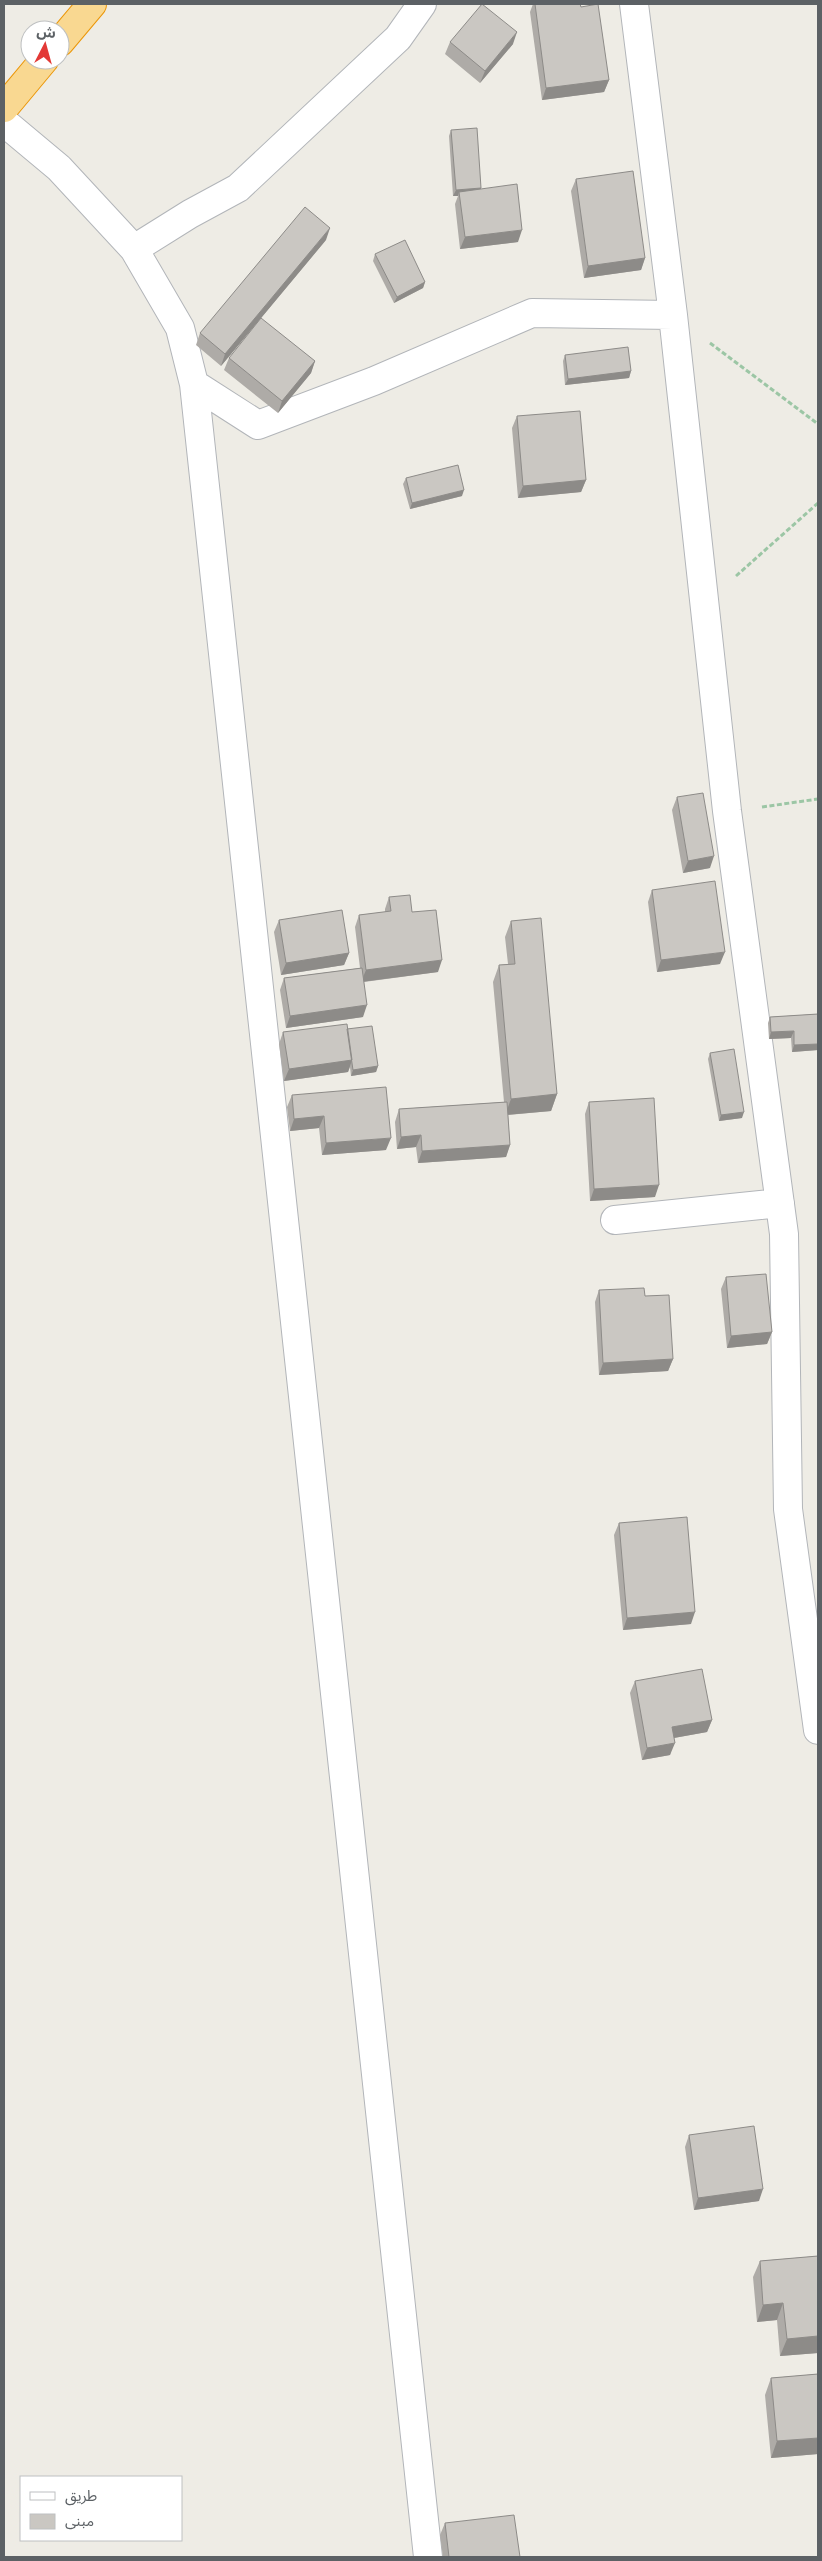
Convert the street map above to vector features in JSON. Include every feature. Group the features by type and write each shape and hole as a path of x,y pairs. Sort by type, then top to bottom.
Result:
{"highway":[{"path":"70,30 92,4"},
{"path":"4,108 36,70"}],"street":[{"path":"134,249 190,214 238,188 398,38 422,4"},
{"path":"634,4 673,315 727,811 784,1234 788,1509 818,1730"},
{"path":"4,122 59,168 134,249 180,328 194,384 428,2557"},
{"path":"194,384 258,425 374,381 532,313 673,315"},
{"path":"615,1220 780,1203"}],"path":[{"path":"673,315 818,424"},
{"path":"704,604 818,503"},
{"path":"727,811 818,800"}],"building":[{"path":"482,4 517,32 485,71 450,42"},
{"path":"535,4 580,4 581,7 598,4 609,80 546,88"},
{"path":"477,128 481,188 456,190 451,130"},
{"path":"633,171 645,258 588,266 576,179"},
{"path":"517,184 522,230 465,237 459,192"},
{"path":"305,207 330,228 225,354 200,333"},
{"path":"405,240 425,282 397,297 375,254"},
{"path":"261,318 315,361 282,401 229,358"},
{"path":"628,347 631,371 568,379 565,355"},
{"path":"580,411 586,480 523,486 517,416"},
{"path":"458,465 464,490 412,503 406,478"},
{"path":"703,793 714,856 688,861 677,797"},
{"path":"715,881 725,952 661,960 652,890"},
{"path":"410,895 412,912 436,910 442,960 366,970 359,915 391,911 389,897"},
{"path":"342,910 349,953 286,963 279,920"},
{"path":"541,918 557,1094 511,1099 499,965 515,964 511,921"},
{"path":"362,968 367,1005 290,1016 284,978"},
{"path":"818,1014 818,1044 794,1045 794,1031 771,1032 770,1017"},
{"path":"347,1024 352,1060 289,1069 283,1032"},
{"path":"372,1026 378,1066 353,1070 347,1029"},
{"path":"734,1049 744,1112 721,1115 710,1053"},
{"path":"386,1087 391,1138 326,1143 324,1116 294,1119 292,1095"},
{"path":"654,1098 659,1185 594,1189 589,1102"},
{"path":"507,1102 510,1145 422,1151 421,1135 401,1137 399,1109"},
{"path":"766,1274 772,1332 731,1336 726,1277"},
{"path":"644,1288 645,1296 669,1295 673,1359 603,1363 599,1290"},
{"path":"687,1517 695,1612 627,1618 619,1523"},
{"path":"702,1669 712,1720 672,1727 675,1743 647,1748 635,1681"},
{"path":"754,2126 763,2189 698,2198 689,2135"},
{"path":"818,2256 818,2336 787,2339 783,2303 763,2305 760,2261"},
{"path":"818,2374 818,2438 777,2441 771,2378"},
{"path":"514,2515 520,2557 449,2557 445,2523"}]}
